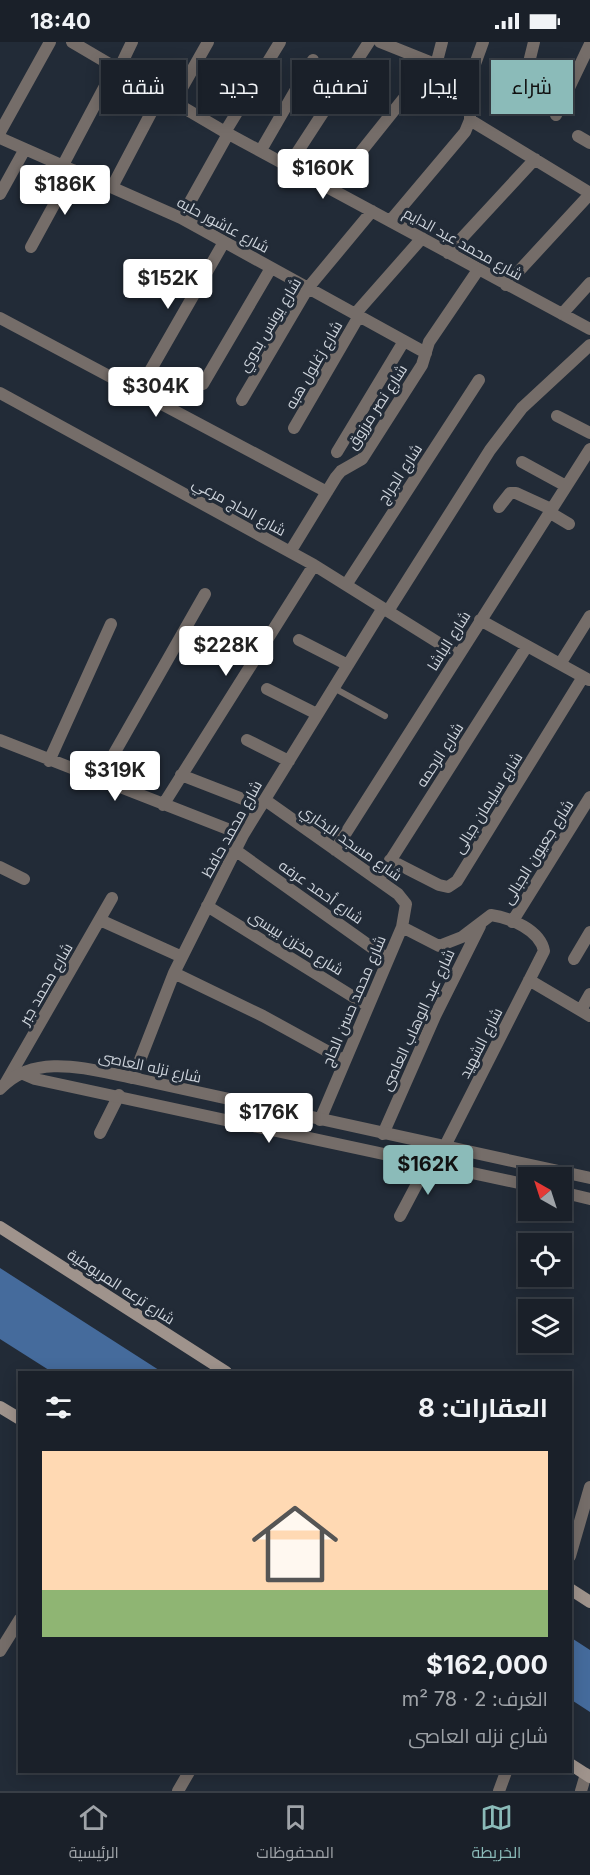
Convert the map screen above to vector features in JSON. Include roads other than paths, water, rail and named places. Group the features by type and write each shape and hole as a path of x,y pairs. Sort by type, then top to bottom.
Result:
{"main road":[{"name":"شارع ترعه المريوطية","path":"0,1227 224,1371"},
{"path":"0,1407 18,1418"},
{"path":"572,1590 590,1602"},
{"path":"572,1765 588,1775"}],"street":[{"path":"0,132 50,42"},
{"name":"شارع محمد عبد الدايم","path":"72,42 103,60"},
{"path":"122,60 132,42"},
{"path":"186,81 208,42"},
{"path":"181,218 280,42"},
{"path":"290,165 369,42"},
{"path":"380,42 424,60"},
{"path":"437,60 442,42"},
{"path":"476,60 483,42"},
{"path":"530,60 534,42"},
{"path":"556,115 590,44"},
{"path":"261,150 292,96"},
{"path":"31,247 101,100"},
{"path":"332,188 401,102"},
{"name":"شارع محمد عبد الدايم","path":"186,109 590,329"},
{"path":"112,187 150,114"},
{"path":"390,221 465,132 470,114"},
{"path":"470,120 590,194 506,285"},
{"path":"578,136 590,143"},
{"name":"شارع عاشور حلبه","path":"0,138 181,218 426,353"},
{"path":"0,194 25,148"},
{"path":"448,253 535,159"},
{"name":"شارع يونس بدوي","path":"243,400 308,288 372,211"},
{"name":"شارع زغلول هبه","path":"294,428 357,315 422,238"},
{"path":"138,392 224,242"},
{"path":"203,384 271,268"},
{"name":"شارع نصر مرزوق","path":"290,552 341,471 362,459 422,365 429,342 478,270"},
{"path":"562,314 590,283"},
{"path":"0,318 327,492"},
{"path":"337,452 404,341"},
{"name":"شارع محمد حافظ","path":"134,1078 174,973 235,850 317,714 490,450 522,408 590,345"},
{"name":"شارع الجراج","path":"346,585 479,380"},
{"name":"شارع الحاج مرعي","path":"0,393 314,565 458,655"},
{"path":"557,416 590,433"},
{"name":"شارع الباشا","path":"335,850 590,449"},
{"path":"522,462 566,486"},
{"path":"499,507 510,493 516,493 550,510 569,524"},
{"path":"163,805 314,565"},
{"path":"99,780 205,594"},
{"path":"560,664 590,616"},
{"path":"480,620 587,679"},
{"path":"49,761 111,624"},
{"path":"298,640 348,665"},
{"name":"شارع الرحمه","path":"378,880 527,646"},
{"name":"شارع سليمان جبالى","path":"390,860 439,885 448,887 457,881 587,679"},
{"path":"267,689 317,714"},
{"path":"0,740 243,835"},
{"path":"247,740 289,761"},
{"name":"شارع مسجد البخاري","path":"181,776 263,803 335,850 378,880 406,904 402,927"},
{"name":"شارع جعيون الجبالى","path":"512,922 590,797"},
{"name":"شارع أحمد عرفه","path":"235,850 388,959"},
{"path":"0,867 24,879"},
{"name":"شارع محمد جبر","path":"2,1087 111,898"},
{"name":"شارع مخزن بيبسى","path":"207,906 368,1006"},
{"path":"402,927 439,946 462,937 491,915 512,922"},
{"path":"100,920 182,957"},
{"name":"شارع عبد الوهاب العاصى","path":"383,1134 435,1016 483,921"},
{"name":"شارع الشهيد","path":"444,1148 544,951 542,941 535,934 512,922"},
{"name":"شارع محمد حسن الحاج","path":"320,1120 402,927"},
{"path":"574,959 590,932"},
{"path":"174,973 263,1016 345,1061"},
{"path":"529,980 585,1013 590,994"},
{"name":"شارع نزله العاصى","path":"2,1087 21,1073 52,1065 68,1066 134,1078 444,1148 590,1178"},
{"path":"21,1073 35,1079 119,1095 518,1183"},
{"path":"100,1133 119,1095"},
{"path":"203,1114 210,1095"},
{"path":"412,1159 418,1141"},
{"path":"400,1216 428,1163"},
{"path":"572,1194 590,1198"},
{"path":"572,1549 590,1487"},
{"path":"0,1651 18,1622"},
{"path":"178,1791 188,1773"},
{"path":"499,1791 506,1773"},
{"path":"581,1791 588,1775"}],"lane":[{"path":"334,687 385,716"}],"water":[{"path":"0,1268 160,1371 50,1371 0,1339"},
{"path":"572,1638 590,1650 590,1712 572,1700"}]}
